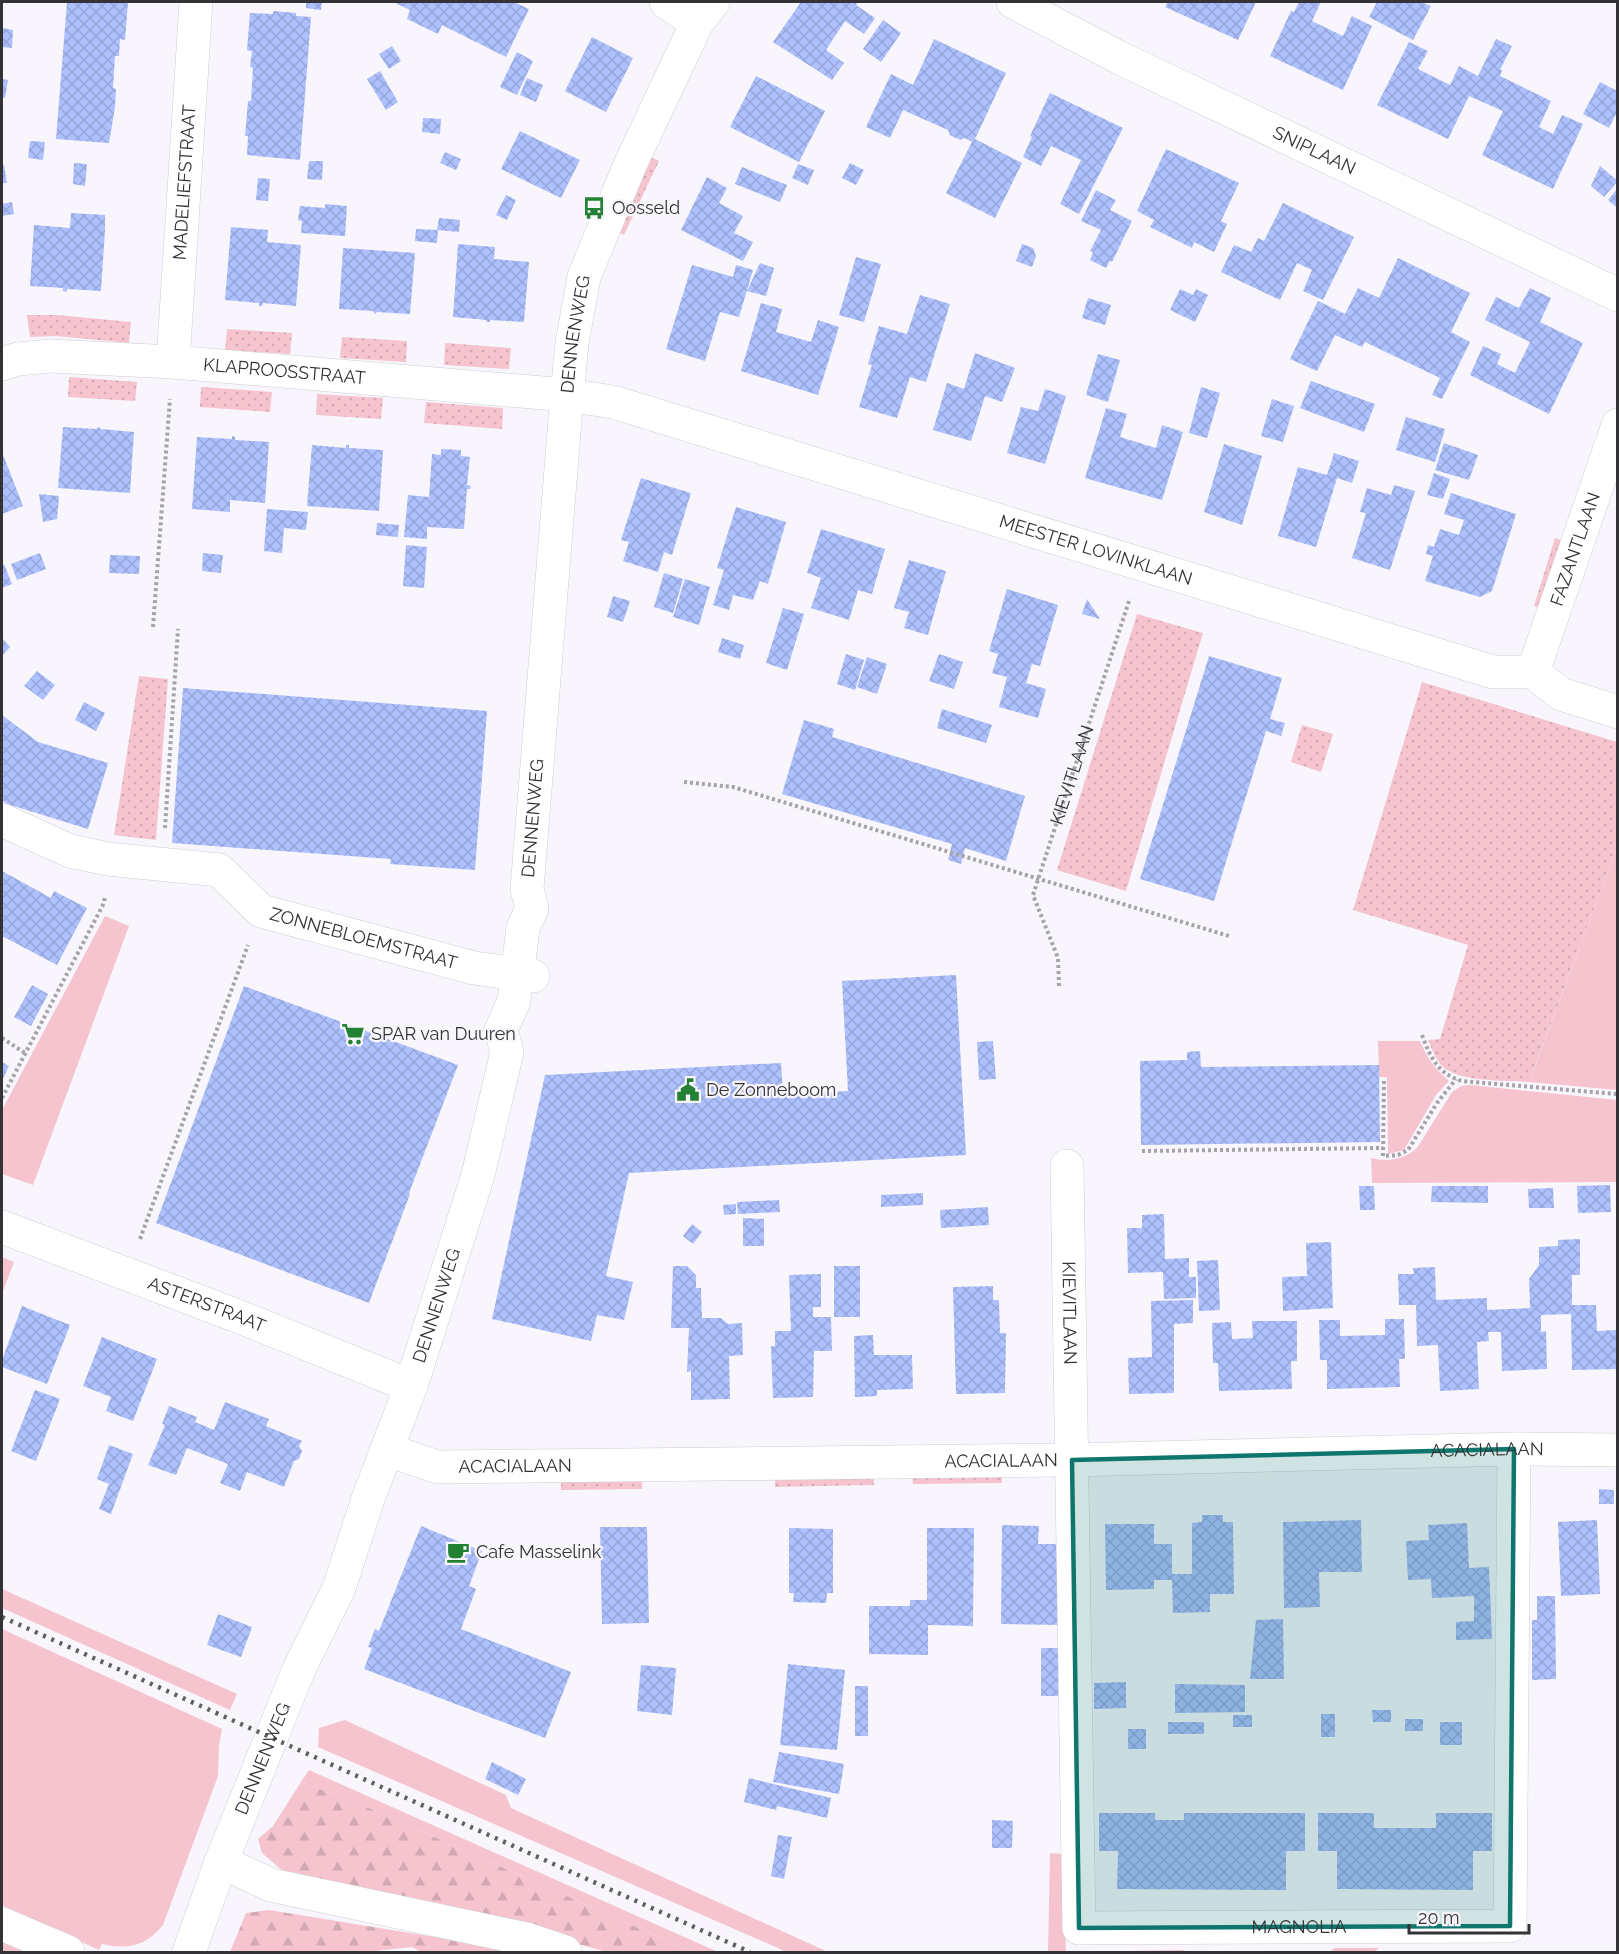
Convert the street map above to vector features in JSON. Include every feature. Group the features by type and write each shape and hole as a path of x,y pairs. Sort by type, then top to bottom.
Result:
{"street":[{"name":"MADELIEFSTRAAT","path":"173,362 196,2"},
{"path":"666,2 705,12"},
{"name":"SNIPLAAN","path":"1013,2 1120,58 1617,295"},
{"name":"DENNENWEG","path":"189,1953 221,1862 298,1669 339,1588 368,1499 411,1386 478,1175 507,1052 501,1030 525,975 523,928 531,909 527,889 571,346 584,276 630,165 705,12"},
{"name":"KLAPROOSSTRAAT","path":"2,364 18,359 50,356 173,362 567,395"},
{"name":"MEESTER LOVINKLAAN","path":"567,395 613,402 1493,672 1533,672"},
{"name":"FAZANTLAAN","path":"1533,672 1617,425"},
{"path":"1533,672 1561,694 1617,712"},
{"name":"ZONNEBLOEMSTRAAT","path":"2,820 70,850 108,859 219,870 261,911 474,968 525,975"},
{"name":"KIEVITLAAN","path":"1067,1166 1072,1460"},
{"name":"ASTERSTRAAT","path":"2,1227 234,1315 411,1386"},
{"name":"ACACIALAAN","path":"388,1450 437,1467 1072,1460 1514,1449 1617,1450"},
{"name":"MAGNOLIA","path":"1072,1460 1079,1928 1510,1926 1514,1449"},
{"path":"221,1862 271,1885 526,1939 565,1953"},
{"path":"2,1924 68,1953"}],"path":[{"path":"153,627 173,362"},
{"name":"KIEVITLAAN","path":"1059,986 1058,958 1033,895 1141,563"},
{"path":"163,865 178,629"},
{"path":"684,782 733,787 1229,936"},
{"path":"2,1098 104,903 108,859"},
{"path":"127,1274 261,911"},
{"path":"1422,1035 1434,1064 1446,1075 1456,1080 1617,1094"},
{"path":"2,1038 25,1053"},
{"path":"1384,1081 1383,1156 1398,1155 1408,1150 1437,1103 1456,1080"},
{"path":"1142,1151 1383,1148"}],"highlighted area":[{"path":"1514,1449 1510,1926 1079,1928 1072,1460"}],"green space":[{"path":"651,157 659,161 624,235 616,231"},
{"path":"27,315 57,315 131,322 129,343 56,336 30,337"},
{"path":"227,329 292,333 290,354 225,350"},
{"path":"342,337 407,341 406,362 340,358"},
{"path":"445,343 511,348 509,369 444,365"},
{"path":"69,377 137,382 135,401 68,397"},
{"path":"201,387 272,392 270,412 200,407"},
{"path":"317,394 383,398 381,419 316,415"},
{"path":"426,402 503,408 502,429 424,423"},
{"path":"1555,538 1563,541 1541,609 1534,606"},
{"path":"1137,614 1203,633 1126,891 1057,870"},
{"path":"139,676 168,679 156,840 114,835"},
{"path":"1422,682 1617,742 1617,847 1529,1082 1482,1080 1458,1075 1441,1065 1432,1050 1428,1040 1440,1039 1468,945 1353,910"},
{"path":"1302,725 1333,734 1321,772 1291,762"},
{"path":"1617,847 1617,1090 1529,1082 1536,1064"},
{"path":"105,916 129,926 33,1185 2,1174 2,1110"},
{"path":"1378,1041 1420,1041 1432,1063 1449,1081 1436,1095 1404,1150 1388,1154 1387,1077 1379,1077"},
{"path":"1470,1085 1617,1100 1617,1182 1372,1183 1371,1158 1395,1159 1412,1152 1417,1148 1452,1092 1461,1086"},
{"path":"2,1257 14,1262 2,1294"},
{"path":"1002,1476 1002,1483 913,1484 912,1477"},
{"path":"586,1477 642,1481 642,1489 561,1490 561,1482 581,1482"},
{"path":"874,1478 874,1485 775,1487 775,1479"},
{"path":"2,1589 237,1694 230,1710 2,1608"},
{"path":"2,1629 222,1729 218,1776 163,1925 143,1942 120,1947 102,1944 99,1950 2,1905"},
{"path":"345,1720 506,1795 511,1808 828,1952 787,1952 318,1747 319,1728"},
{"path":"309,1770 718,1952 692,1952 374,1810 301,1782"},
{"path":"301,1782 374,1810 692,1952 607,1952 452,1909 291,1878 262,1853 258,1839 273,1826"},
{"path":"1050,1853 1063,1854 1066,1952 1048,1952"},
{"path":"269,1910 527,1952 421,1952 412,1947 366,1952 230,1952 246,1913"},
{"path":"2,1935 42,1952 2,1952"},
{"path":"1334,1948 1379,1948 1374,1952 1330,1952"},
{"path":"1185,1950 1182,1952 1066,1952"}],"building":[{"path":"67,2 128,2 125,40 120,39 119,56 115,56 113,88 116,89 115,107 109,143 56,139"},
{"path":"306,2 322,2 321,10 306,8"},
{"path":"393,2 514,2 529,9 506,57 442,25 438,34 407,19 410,10"},
{"path":"801,2 856,2 856,5 875,18 864,34 845,21 826,50 844,63 832,80 773,42"},
{"path":"1168,2 1256,2 1238,40 1165,7"},
{"path":"1299,2 1321,2 1312,21 1343,36 1352,16 1372,26 1343,90 1270,56 1291,11 1294,12"},
{"path":"1377,2 1421,2 1431,6 1413,40 1369,17"},
{"path":"273,11 311,17 300,160 247,155 248,136 245,136 248,101 251,101 253,68 250,67 252,51 247,50 250,13 273,14"},
{"path":"883,20 901,33 881,62 863,49"},
{"path":"2,28 13,30 12,48 2,47"},
{"path":"592,37 633,58 606,112 565,91"},
{"path":"934,39 1006,73 975,139 1022,163 995,218 946,193 972,142 965,138 960,140 950,135 948,130 903,110 890,138 866,127 891,74 913,85"},
{"path":"1496,39 1512,46 1500,70 1502,70 1500,76 1551,101 1539,127 1553,134 1562,115 1583,124 1553,189 1482,155 1503,111 1469,96 1448,139 1377,105 1409,42 1428,51 1418,69 1450,85 1459,66 1478,76"},
{"path":"392,46 401,61 389,69 379,54"},
{"path":"517,52 533,61 517,95 500,87"},
{"path":"380,71 398,102 386,110 367,79"},
{"path":"756,76 825,111 799,162 730,127"},
{"path":"527,78 543,85 536,102 520,95"},
{"path":"2,79 8,80 5,98 2,97"},
{"path":"1600,82 1617,91 1617,112 1609,128 1583,114"},
{"path":"1050,93 1123,128 1079,214 1060,204 1081,160 1051,146 1041,166 1023,157"},
{"path":"423,118 441,119 440,134 422,132"},
{"path":"520,131 580,160 561,198 501,169"},
{"path":"30,141 45,142 43,160 28,158"},
{"path":"1166,149 1239,183 1221,221 1227,224 1214,252 1194,242 1192,248 1150,227 1154,220 1137,211"},
{"path":"445,152 461,159 456,170 440,163"},
{"path":"309,161 323,161 322,180 307,179"},
{"path":"74,163 87,164 85,186 73,184"},
{"path":"850,163 864,170 856,185 842,178"},
{"path":"798,164 814,170 808,185 792,178"},
{"path":"2,165 4,165 7,183 2,183"},
{"path":"1600,166 1618,181 1604,197 1591,186"},
{"path":"742,167 787,185 780,202 735,184"},
{"path":"707,177 727,188 719,203 743,216 734,233 753,242 743,261 681,230"},
{"path":"258,178 270,179 268,201 256,200"},
{"path":"1617,189 1617,208 1608,200"},
{"path":"1096,190 1116,200 1110,210 1132,221 1112,262 1110,261 1106,268 1090,260 1093,252 1090,251 1101,230 1081,221"},
{"path":"506,195 516,200 507,220 496,215"},
{"path":"12,202 14,214 2,216 2,204"},
{"path":"1283,203 1354,237 1323,300 1303,291 1312,270 1297,263 1280,300 1221,272 1234,245 1251,252 1258,238 1264,241"},
{"path":"325,204 347,206 345,236 301,233 302,221 298,220 300,206 325,208"},
{"path":"71,213 105,215 101,291 67,289 67,292 63,291 63,288 30,286 34,225 70,228"},
{"path":"439,218 460,220 459,232 437,230"},
{"path":"231,227 268,230 267,242 301,245 296,306 263,303 259,306 259,303 225,300"},
{"path":"416,229 438,230 437,243 415,241"},
{"path":"458,244 495,247 494,259 529,262 524,322 490,320 486,322 487,320 453,317"},
{"path":"1022,244 1033,248 1036,256 1032,267 1016,261"},
{"path":"343,248 415,253 410,314 377,312 375,314 373,311 339,309"},
{"path":"856,257 881,264 864,322 839,315"},
{"path":"1398,258 1470,293 1451,332 1470,342 1442,399 1432,395 1440,378 1365,342 1362,347 1335,335 1317,371 1290,359 1318,301 1345,314 1358,288 1379,298"},
{"path":"760,263 774,268 766,296 747,291"},
{"path":"692,265 733,277 736,265 753,270 739,317 720,312 705,361 666,349"},
{"path":"1530,288 1551,298 1540,322 1583,343 1549,414 1470,375 1483,346 1501,354 1497,364 1515,373 1530,342 1485,320 1496,297 1519,308"},
{"path":"1180,289 1193,295 1196,289 1208,295 1195,322 1170,310"},
{"path":"920,295 950,304 926,382 910,377 897,418 859,407 872,365 868,364 879,326 907,334"},
{"path":"1088,298 1111,305 1105,325 1082,318"},
{"path":"761,303 782,309 776,332 811,342 818,320 839,327 818,395 741,371"},
{"path":"975,353 1015,368 1002,402 985,396 971,441 933,430 947,383 964,389"},
{"path":"1098,354 1120,360 1108,402 1086,395"},
{"path":"1311,381 1375,404 1364,432 1300,408"},
{"path":"1201,387 1220,393 1207,438 1189,433"},
{"path":"1045,389 1066,396 1045,464 1007,453 1021,407 1038,411"},
{"path":"1272,399 1294,406 1283,442 1261,436"},
{"path":"1106,408 1127,414 1120,437 1156,448 1162,425 1183,432 1162,500 1085,478"},
{"path":"1406,417 1445,429 1435,462 1396,450"},
{"path":"63,427 96,429 99,427 134,432 130,493 58,488"},
{"path":"232,436 235,440 269,442 265,503 230,500 230,512 192,509 197,437 232,439"},
{"path":"1444,443 1478,455 1469,480 1435,470"},
{"path":"1224,444 1262,456 1242,525 1204,512"},
{"path":"312,445 346,448 346,445 349,445 349,448 383,450 379,511 307,506"},
{"path":"441,449 461,450 461,456 470,457 467,485 471,486 467,489 464,529 427,527 427,539 404,537 408,495 429,497 432,454 441,455"},
{"path":"2,452 23,506 2,514"},
{"path":"1334,453 1359,461 1352,483 1337,478 1316,547 1278,536 1298,467 1327,475"},
{"path":"1434,473 1450,479 1443,499 1427,495"},
{"path":"641,478 691,493 672,555 664,552 658,572 623,561 629,542 621,540"},
{"path":"1394,485 1415,491 1390,570 1352,558 1366,513 1360,512 1367,488 1391,495"},
{"path":"1451,493 1516,514 1492,591 1480,597 1425,581 1433,556 1426,554 1428,545 1434,547 1440,529 1459,535 1464,520 1444,514"},
{"path":"39,494 59,496 57,519 43,522"},
{"path":"736,507 786,522 768,584 760,581 753,600 733,595 729,610 713,605 724,570 717,568"},
{"path":"267,509 308,512 306,530 284,528 282,553 264,551"},
{"path":"377,523 399,525 398,537 376,535"},
{"path":"821,529 885,549 872,594 858,590 849,620 811,608 821,578 807,573"},
{"path":"406,545 427,547 424,588 403,586"},
{"path":"40,553 46,569 17,580 11,564"},
{"path":"203,553 223,555 221,573 202,571"},
{"path":"110,555 140,556 139,574 109,573"},
{"path":"909,560 946,571 928,635 904,628 909,612 894,608"},
{"path":"4,564 12,584 2,588 2,566"},
{"path":"664,573 683,579 673,613 654,607"},
{"path":"685,579 710,587 699,625 673,617"},
{"path":"1007,589 1058,605 1040,666 1032,664 1026,683 1046,689 1038,718 999,707 1007,677 992,673 998,654 989,651"},
{"path":"613,596 630,601 623,622 607,617"},
{"path":"1087,599 1100,619 1082,614"},
{"path":"783,608 804,614 787,670 766,663"},
{"path":"2,638 10,647 2,656"},
{"path":"722,638 744,645 740,659 718,652"},
{"path":"846,654 864,660 855,690 837,684"},
{"path":"939,654 963,662 954,689 929,681"},
{"path":"1209,656 1282,678 1270,719 1285,723 1281,736 1266,731 1214,901 1140,879"},
{"path":"867,657 887,664 877,694 857,687"},
{"path":"37,671 55,685 43,700 24,686"},
{"path":"183,688 487,711 475,870 390,864 391,859 172,843"},
{"path":"84,702 105,713 96,731 75,720"},
{"path":"942,709 992,725 986,743 937,728"},
{"path":"2,715 38,742 108,763 88,829 7,804 2,800"},
{"path":"804,720 834,729 832,737 1025,796 1006,861 965,848 961,864 948,860 952,844 782,794"},
{"path":"2,871 51,898 54,891 87,908 57,965 2,936"},
{"path":"956,975 966,1155 629,1173 606,1276 633,1282 624,1320 597,1315 591,1341 492,1319 545,1075 781,1063 783,1095 848,1091 842,981"},
{"path":"32,985 48,994 31,1026 14,1017"},
{"path":"244,986 458,1065 369,1303 156,1223"},
{"path":"993,1041 996,1079 979,1080 977,1042"},
{"path":"1200,1051 1201,1067 1379,1065 1380,1142 1141,1145 1140,1061 1187,1060 1187,1052"},
{"path":"2,1062 9,1066 2,1081"},
{"path":"1610,1185 1611,1212 1578,1213 1577,1186"},
{"path":"1359,1186 1374,1186 1375,1210 1360,1210"},
{"path":"1432,1186 1488,1186 1488,1203 1431,1202"},
{"path":"1553,1188 1554,1208 1529,1208 1528,1189"},
{"path":"923,1193 923,1205 881,1207 881,1195"},
{"path":"779,1200 780,1212 738,1214 737,1202"},
{"path":"736,1204 736,1214 724,1215 723,1205"},
{"path":"988,1207 989,1225 941,1228 940,1210"},
{"path":"1164,1214 1165,1259 1189,1258 1189,1277 1196,1277 1196,1298 1164,1299 1163,1272 1128,1273 1127,1228 1142,1228 1142,1215"},
{"path":"743,1218 764,1219 764,1246 743,1246"},
{"path":"692,1224 702,1232 693,1244 683,1236"},
{"path":"1580,1239 1580,1275 1572,1275 1572,1305 1596,1305 1597,1331 1617,1330 1617,1369 1572,1370 1571,1314 1541,1315 1541,1332 1546,1331 1547,1369 1502,1371 1501,1332 1488,1332 1489,1341 1477,1342 1479,1389 1440,1391 1438,1345 1417,1346 1416,1305 1399,1305 1398,1274 1414,1274 1413,1268 1435,1267 1436,1300 1487,1298 1487,1310 1530,1308 1529,1279 1539,1265 1539,1247 1558,1246 1558,1240"},
{"path":"1331,1242 1333,1308 1283,1311 1282,1277 1307,1276 1306,1243"},
{"path":"1218,1260 1220,1310 1199,1311 1197,1261"},
{"path":"673,1266 687,1266 696,1275 696,1288 701,1288 702,1318 721,1318 728,1324 742,1323 743,1355 729,1356 730,1399 691,1400 691,1371 687,1372 689,1328 671,1328"},
{"path":"834,1266 860,1266 860,1317 834,1317"},
{"path":"821,1274 821,1307 813,1307 813,1317 831,1317 832,1351 814,1351 813,1397 773,1398 771,1346 775,1346 775,1331 791,1331 789,1275"},
{"path":"993,1286 993,1300 999,1300 1000,1333 1006,1333 1005,1393 956,1394 953,1287"},
{"path":"1193,1300 1193,1323 1174,1324 1174,1393 1129,1394 1128,1358 1152,1357 1151,1301"},
{"path":"22,1306 70,1325 47,1384 2,1367 2,1360"},
{"path":"1385,1319 1404,1319 1405,1359 1399,1359 1400,1387 1327,1389 1327,1360 1320,1360 1319,1320 1340,1320 1340,1336 1385,1335"},
{"path":"1252,1321 1297,1321 1297,1361 1291,1361 1292,1389 1219,1391 1218,1363 1213,1363 1212,1323 1231,1322 1232,1339 1253,1338"},
{"path":"873,1335 874,1355 912,1355 913,1389 877,1390 877,1396 855,1397 854,1336"},
{"path":"102,1337 157,1359 133,1421 106,1411 111,1397 83,1386"},
{"path":"35,1390 60,1399 36,1461 11,1451"},
{"path":"225,1402 269,1419 266,1426 302,1441 299,1446 302,1451 299,1459 294,1461 284,1487 247,1472 240,1491 220,1483 228,1464 187,1448 176,1475 148,1465 165,1425 162,1424 169,1406 197,1417 195,1422 214,1430"},
{"path":"109,1445 133,1454 111,1514 99,1509 109,1484 97,1479"},
{"path":"1599,1489 1614,1490 1614,1504 1599,1504"},
{"path":"1202,1515 1223,1515 1223,1522 1233,1522 1234,1594 1210,1594 1210,1612 1173,1613 1172,1580 1154,1580 1154,1589 1106,1590 1105,1524 1154,1524 1154,1544 1172,1544 1172,1574 1192,1574 1192,1523 1202,1522"},
{"path":"1361,1520 1362,1572 1319,1572 1320,1607 1284,1608 1283,1522"},
{"path":"1597,1520 1600,1594 1561,1596 1558,1522"},
{"path":"1467,1523 1469,1568 1489,1567 1492,1639 1456,1640 1456,1622 1474,1621 1474,1596 1432,1598 1431,1579 1408,1580 1406,1541 1429,1540 1428,1525"},
{"path":"1002,1525 1039,1526 1038,1544 1059,1544 1059,1625 1001,1624"},
{"path":"421,1526 482,1551 469,1586 476,1589 461,1629 571,1672 545,1738 364,1669 372,1648 368,1647 375,1629 379,1631"},
{"path":"600,1527 647,1527 649,1623 602,1624"},
{"path":"789,1528 833,1529 833,1593 827,1593 826,1603 793,1602 794,1593 789,1593"},
{"path":"927,1528 974,1528 973,1626 928,1625 928,1655 869,1654 869,1606 910,1606 910,1600 927,1600"},
{"path":"1537,1596 1555,1596 1556,1679 1532,1680 1532,1620 1537,1620"},
{"path":"218,1614 252,1627 241,1657 207,1645"},
{"path":"1283,1619 1284,1679 1250,1679 1256,1620"},
{"path":"1041,1648 1058,1648 1058,1696 1041,1696"},
{"path":"788,1664 845,1670 837,1750 780,1745"},
{"path":"641,1665 676,1668 672,1715 637,1711"},
{"path":"1126,1682 1126,1708 1094,1709 1094,1683"},
{"path":"1175,1684 1245,1685 1245,1712 1175,1713"},
{"path":"855,1686 868,1686 868,1736 855,1736"},
{"path":"1372,1710 1391,1710 1391,1722 1373,1722"},
{"path":"1321,1714 1335,1714 1335,1737 1321,1737"},
{"path":"1233,1715 1252,1715 1252,1727 1233,1727"},
{"path":"1405,1719 1423,1719 1423,1731 1405,1731"},
{"path":"1168,1722 1204,1722 1204,1734 1168,1734"},
{"path":"1440,1722 1462,1722 1462,1745 1440,1745"},
{"path":"1128,1729 1146,1729 1146,1749 1128,1749"},
{"path":"779,1752 844,1764 839,1794 773,1782"},
{"path":"492,1762 526,1779 518,1795 485,1779"},
{"path":"749,1778 831,1798 827,1818 777,1806 776,1810 744,1802"},
{"path":"1099,1813 1155,1813 1155,1820 1184,1820 1184,1813 1305,1813 1305,1851 1286,1851 1286,1890 1117,1889 1118,1851 1099,1851"},
{"path":"1318,1813 1374,1813 1374,1828 1436,1828 1436,1813 1492,1813 1492,1851 1473,1851 1473,1890 1337,1889 1337,1851 1318,1851"},
{"path":"992,1820 1013,1821 1012,1848 992,1848"},
{"path":"778,1835 792,1837 784,1879 771,1876"}],"railway":[{"path":"2,1617 750,1952"}],"place":[{"name":"Oosseld","path":"594,208"},
{"name":"SPAR van Duuren","path":"353,1034"},
{"name":"De Zonneboom","path":"688,1090"},
{"name":"Cafe Masselink","path":"458,1552"}]}
